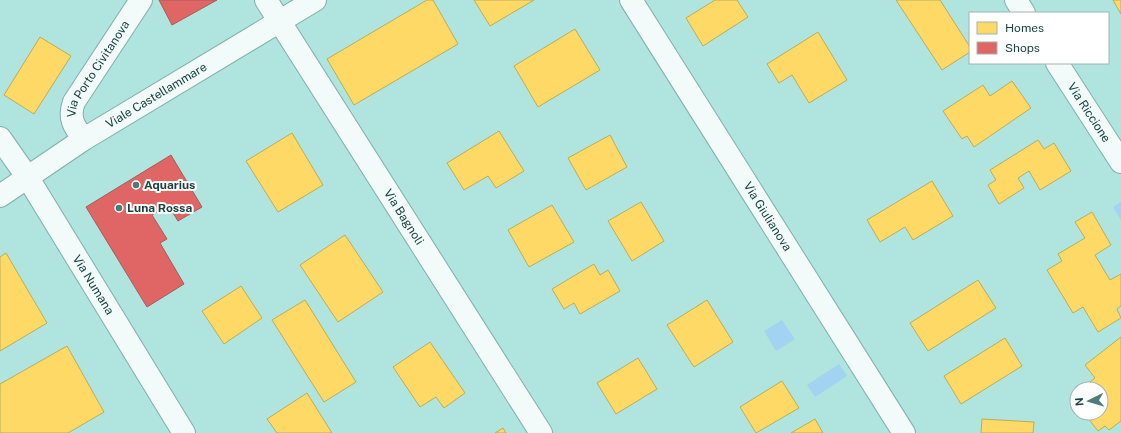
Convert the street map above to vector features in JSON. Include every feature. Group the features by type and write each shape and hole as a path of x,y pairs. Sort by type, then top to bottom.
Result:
{"street":[{"name":"Via Porto Civitanova","path":"84,139 72,122 70,114 74,102 141,0"},
{"name":"Via Bagnoli","path":"266,0 541,433"},
{"name":"Viale Castellammare","path":"0,196 84,139 315,0"},
{"name":"Via Giulianova","path":"631,0 904,433"},
{"path":"1016,0 1023,12"},
{"name":"Via Riccione","path":"1058,64 1121,162"},
{"name":"Via Numana","path":"0,138 28,178 184,433"}],"water":[{"path":"1121,202 1121,220 1113,207"},
{"path":"782,320 795,339 776,351 764,331"},
{"path":"839,364 847,376 815,397 807,385"}],"building: Homes":[{"path":"427,0 433,0 458,44 354,105 327,59"},
{"path":"474,0 534,0 490,26"},
{"path":"715,0 737,0 748,17 703,46 686,18"},
{"path":"896,0 940,0 969,45 969,53 942,70"},
{"path":"1113,0 1121,0 1121,14"},
{"path":"575,29 600,70 538,107 514,66"},
{"path":"818,32 847,80 809,103 792,75 779,83 767,64"},
{"path":"40,37 71,56 34,114 4,95"},
{"path":"1012,81 1031,108 974,147 967,136 962,139 943,111 983,85 990,96"},
{"path":"499,131 524,171 496,188 488,176 464,190 447,163"},
{"path":"292,133 323,185 278,212 246,161"},
{"path":"610,135 627,167 586,190 568,158"},
{"path":"1038,140 1044,149 1054,143 1071,171 1040,190 1029,171 1018,178 1024,188 999,204 988,185 996,180 990,170"},
{"path":"932,181 953,216 913,240 905,227 880,242 867,220"},
{"path":"641,202 664,241 632,261 608,221"},
{"path":"552,205 574,242 529,267 508,230"},
{"path":"1092,212 1111,245 1095,255 1110,280 1121,274 1121,306 1117,309 1121,318 1098,332 1083,307 1073,313 1047,270 1062,261 1058,254 1085,238 1075,222"},
{"path":"345,235 383,292 338,322 300,265"},
{"path":"6,253 47,323 0,351 0,257"},
{"path":"594,264 600,275 608,270 620,291 580,314 574,303 564,309 552,289"},
{"path":"978,280 996,308 928,351 910,323"},
{"path":"241,286 262,318 224,344 202,311"},
{"path":"305,300 356,382 324,402 272,320"},
{"path":"707,300 733,342 694,367 667,325"},
{"path":"1121,337 1121,421 1109,430 1105,426 1098,431 1090,421 1109,421 1109,381 1091,381 1095,378 1085,365"},
{"path":"1005,338 1022,366 961,404 944,376"},
{"path":"430,342 465,393 444,408 436,397 420,407 393,367"},
{"path":"67,346 104,412 68,433 0,433 0,384"},
{"path":"638,358 657,389 616,414 597,383"},
{"path":"782,381 799,408 756,433 740,407"},
{"path":"307,393 332,433 277,433 267,419"},
{"path":"815,419 823,433 791,433"},
{"path":"982,419 1034,422 1033,433 981,433"},
{"path":"503,428 506,433 495,433"}],"building: Shops":[{"path":"159,0 217,0 172,25"},
{"path":"171,155 202,207 178,221 168,205 152,215 167,239 160,243 184,284 147,307 86,207"}],"place":[{"name":"Aquarius","path":"136,185"},
{"name":"Luna Rossa","path":"119,208"}]}
